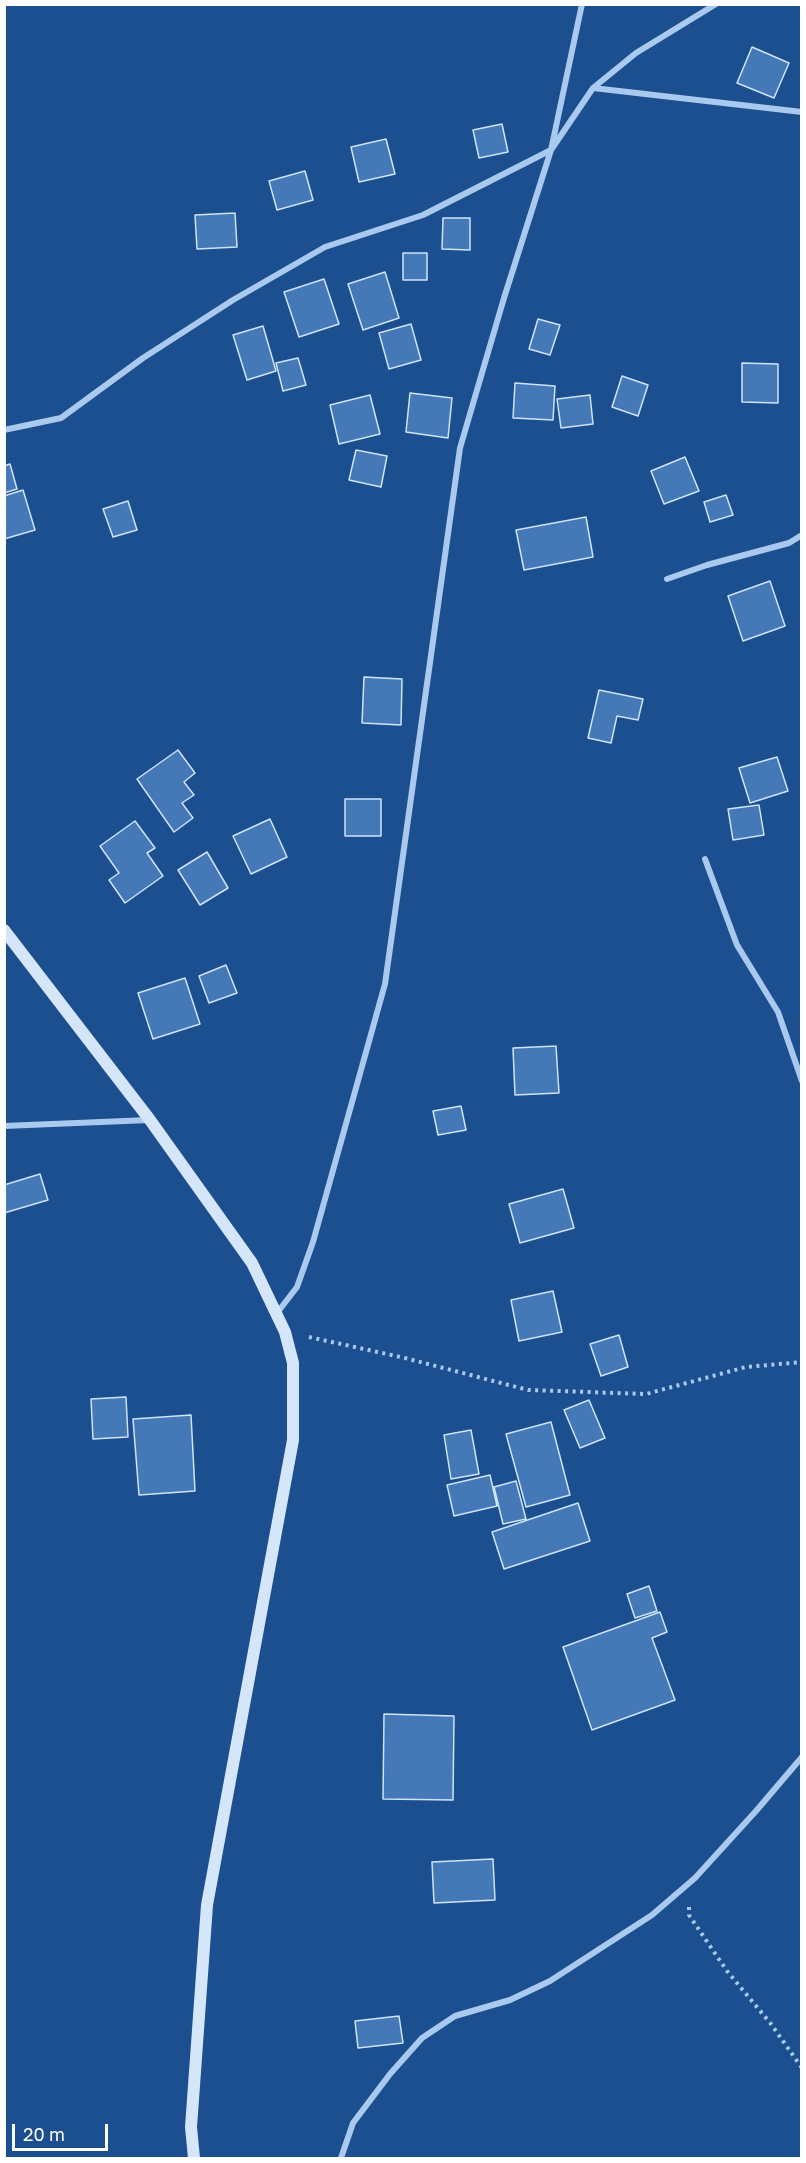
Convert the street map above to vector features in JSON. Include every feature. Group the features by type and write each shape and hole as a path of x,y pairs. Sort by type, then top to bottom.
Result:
{"street":[{"path":"277,1313 297,1287 313,1242 385,984 460,448 551,150 582,4"},
{"path":"4,430 61,418 143,358 233,300 325,247 423,215 551,150 593,88 636,54 716,4"},
{"path":"593,88 801,112"},
{"path":"666,579 707,565 789,543 801,535"},
{"path":"705,859 737,945 778,1012 801,1081"},
{"path":"4,930 150,1120 252,1263 285,1332 293,1363 293,1440 207,1905 191,2127 194,2158"},
{"path":"4,1126 150,1120"},
{"path":"341,2158 353,2123 390,2074 422,2038 455,2016 510,2001 550,1981 652,1915 690,1883 756,1811 801,1757"}],"path":[{"path":"285,1332 405,1358 528,1390 645,1394 746,1367 801,1362"},
{"path":"690,1883 689,1915 727,1971 771,2024 801,2068"}],"building":[{"path":"752,47 789,63 774,98 737,83"},
{"path":"502,124 508,152 479,158 473,130"},
{"path":"386,139 395,174 359,182 351,147"},
{"path":"305,171 313,200 277,210 269,181"},
{"path":"235,213 237,247 197,249 195,215"},
{"path":"443,218 470,218 470,250 442,249"},
{"path":"403,253 427,253 427,280 403,280"},
{"path":"385,272 399,318 363,330 348,284"},
{"path":"324,279 339,324 299,337 284,292"},
{"path":"538,319 560,325 550,355 529,349"},
{"path":"411,324 421,360 389,369 379,333"},
{"path":"263,326 276,371 247,380 233,335"},
{"path":"298,358 306,385 283,391 276,363"},
{"path":"742,363 778,364 778,403 742,402"},
{"path":"622,376 648,385 638,416 612,407"},
{"path":"515,383 555,386 553,420 513,418"},
{"path":"410,393 452,398 448,438 406,432"},
{"path":"370,395 380,434 339,444 330,405"},
{"path":"590,395 593,424 561,428 557,399"},
{"path":"356,450 387,456 381,487 349,480"},
{"path":"685,457 699,491 664,504 651,471"},
{"path":"10,464 17,489 4,493 4,466"},
{"path":"23,490 35,530 4,539 4,496"},
{"path":"726,495 733,515 710,522 704,502"},
{"path":"128,501 137,530 113,537 103,509"},
{"path":"586,517 593,557 524,570 516,530"},
{"path":"770,581 785,626 743,641 728,596"},
{"path":"364,677 402,679 401,725 362,723"},
{"path":"599,690 643,699 638,720 617,716 611,743 588,738"},
{"path":"178,750 195,773 184,782 194,795 182,803 193,818 174,832 137,779"},
{"path":"777,757 788,791 750,803 739,768"},
{"path":"345,799 381,799 381,836 345,836"},
{"path":"759,805 764,835 733,840 728,809"},
{"path":"270,819 287,857 251,874 233,836"},
{"path":"135,821 155,848 147,853 163,876 125,903 109,880 119,873 100,846"},
{"path":"207,852 228,888 200,905 178,870"},
{"path":"226,965 237,993 209,1003 199,976"},
{"path":"185,978 200,1024 153,1039 138,993"},
{"path":"556,1046 559,1093 515,1095 513,1048"},
{"path":"461,1106 466,1130 438,1135 433,1111"},
{"path":"40,1174 48,1200 4,1213 4,1185"},
{"path":"563,1189 574,1228 520,1243 509,1204"},
{"path":"553,1291 562,1332 519,1341 511,1300"},
{"path":"619,1335 628,1367 601,1376 590,1344"},
{"path":"126,1397 128,1437 93,1439 91,1399"},
{"path":"589,1400 605,1438 580,1448 564,1410"},
{"path":"191,1415 195,1491 139,1495 133,1419"},
{"path":"551,1422 570,1495 526,1507 506,1434"},
{"path":"471,1430 479,1474 451,1479 444,1435"},
{"path":"490,1475 497,1506 454,1516 447,1485"},
{"path":"516,1481 526,1519 503,1524 494,1487"},
{"path":"578,1503 590,1541 504,1569 492,1532"},
{"path":"649,1586 657,1611 635,1618 627,1594"},
{"path":"660,1612 667,1632 652,1638 675,1700 592,1730 563,1647"},
{"path":"384,1714 454,1716 453,1800 383,1799"},
{"path":"493,1859 495,1900 434,1903 432,1862"},
{"path":"399,2016 403,2043 358,2048 355,2021"}]}
